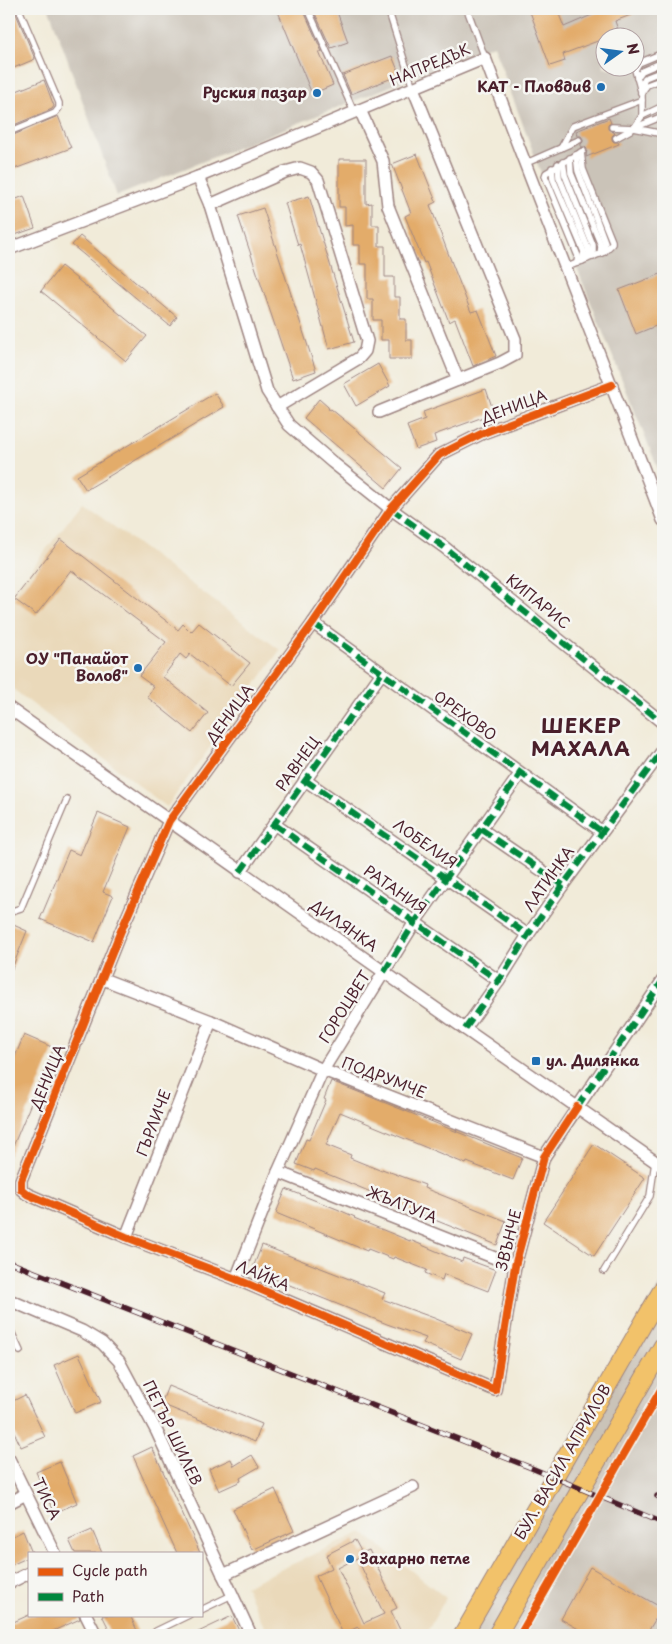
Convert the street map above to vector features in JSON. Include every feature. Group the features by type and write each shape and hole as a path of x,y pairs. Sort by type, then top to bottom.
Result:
{"main road":[{"name":"БУЛ. ВАСИЛ АПРИЛОВ","path":"463,1635 663,1289"},
{"name":"БУЛ. ВАСИЛ АПРИЛОВ","path":"497,1635 663,1346"}],"street":[{"name":"НАПРЕДЪК","path":"9,250 198,177 486,58 524,164 612,385 663,520"},
{"path":"379,412 500,363 515,355 515,339 413,88"},
{"path":"357,111 383,161 388,206 458,380"},
{"path":"210,205 285,172 300,168 311,172 318,180 367,341 366,351 359,358 277,407"},
{"name":"КИПАРИС","path":"198,177 210,205 267,391 289,424 332,462 391,509 444,547 663,723"},
{"name":"ДЕНИЦА","path":"21,1189 21,1180 120,933 169,821 313,623 391,509 439,455 483,433 612,385"},
{"name":"ОРЕХОВО","path":"313,623 601,832"},
{"name":"РАВНЕЦ","path":"240,872 381,674"},
{"name":"ДИЛЯНКА","path":"9,708 240,872 659,1164"},
{"name":"ЛАТИНКА","path":"465,1029 499,981 528,934 663,750"},
{"name":"ГОРОЦВЕТ","path":"236,1279 278,1172 323,1070 415,922 520,774"},
{"name":"ЛОБЕЛИЯ","path":"305,780 528,934"},
{"name":"РАТАНИЯ","path":"274,824 499,981"},
{"path":"481,829 563,885"},
{"name":"ПОДРУМЧЕ","path":"103,979 211,1021 323,1070 544,1157"},
{"name":"ЗВЪНЧЕ","path":"495,1390 515,1266 544,1157 663,980"},
{"name":"ГЪРЛИЧЕ","path":"126,1237 211,1021"},
{"name":"ЖЪЛТУГА","path":"278,1172 515,1266"},
{"name":"ЛАЙКА","path":"21,1189 27,1194 126,1237 236,1279 495,1390"},
{"name":"ПЕТЪР ШИЛЕВ","path":"9,1300 82,1332 102,1343 119,1361 157,1432 251,1635"},
{"name":"ТИСА","path":"9,1458 55,1552"},
{"path":"223,1575 413,1487"},
{"path":"9,1503 26,1494"},
{"path":"9,1583 28,1574"},
{"path":"86,1616 96,1635"}],"lane":[{"path":"9,132 55,113 59,108 59,103 19,9"},
{"path":"308,9 357,111"},
{"path":"388,9 413,88"},
{"path":"467,9 486,58"},
{"path":"644,61 663,53"},
{"path":"644,70 663,62"},
{"path":"640,90 645,78 663,70"},
{"path":"637,78 642,100 642,116"},
{"path":"640,90 663,79"},
{"path":"561,148 573,126 642,100"},
{"path":"634,128 642,116 663,106"},
{"path":"616,138 663,116"},
{"path":"612,127 634,128 663,134"},
{"path":"524,164 579,140"},
{"path":"577,154 552,168 545,176 578,256 585,260"},
{"path":"577,154 571,173 602,253"},
{"path":"565,268 602,253 609,248 612,241 577,154"},
{"path":"561,163 559,177 588,248 589,253 585,260"},
{"path":"9,912 20,908 66,799"},
{"path":"604,1271 650,1196 659,1164"},
{"path":"9,1327 20,1351"},
{"path":"202,1610 232,1595"},
{"path":"156,1630 187,1616"}],"shaded area":[{"path":"49,9 663,9 663,481 578,271 493,45 117,196"},
{"name":"ОУ \"Панайот Волов\"","path":"82,503 280,650 167,807 9,686 9,598"},
{"path":"663,1279 663,1635 456,1635"},
{"name":"Захарно петле","path":"362,1532 446,1598 425,1635 268,1635 245,1586"}],"building":[{"path":"9,9 14,9 35,59 9,70"},
{"path":"277,9 303,9 322,52 319,52 333,85 312,94"},
{"path":"313,9 336,9 348,42 331,48"},
{"path":"529,9 557,9 564,27 601,11 600,9 644,9 615,21 617,28 594,28 594,42 563,54 565,61 550,66"},
{"path":"392,56 400,75 351,94 343,75"},
{"path":"44,80 54,106 52,109 9,127 9,94"},
{"path":"58,116 71,148 9,171 9,137"},
{"path":"609,118 611,123 608,125 608,129 615,133 612,136 612,140 619,144 586,157 587,149 581,147 583,139 581,136 577,136 576,131"},
{"path":"417,154 436,202 430,205 471,312 478,310 496,356 473,366 455,319 449,322 426,262 424,263 405,216 411,213 392,164"},
{"path":"339,159 366,159 366,204 372,203 372,225 379,225 379,246 385,246 385,277 394,277 394,297 400,297 400,319 406,319 406,340 412,340 412,359 389,359 389,340 381,340 381,320 373,320 373,299 367,299 367,264 360,264 360,245 353,245 353,225 345,226 345,207 339,207"},
{"path":"24,196 35,228 12,236 9,229 9,202"},
{"path":"309,196 354,342 329,349 300,244 298,245 285,203"},
{"path":"263,208 316,371 293,379 238,216"},
{"path":"80,236 177,317 170,326 72,245"},
{"path":"61,266 147,336 126,361 41,291"},
{"path":"663,273 663,323 636,334 619,290"},
{"path":"378,364 390,386 356,406 344,384"},
{"path":"486,389 494,413 434,435 436,442 416,449 407,426 425,419 423,412"},
{"path":"215,393 224,407 86,490 77,476"},
{"path":"319,399 329,410 331,409 402,468 386,488 304,418"},
{"path":"61,539 178,630 183,624 191,632 199,623 250,663 231,686 190,654 186,659 180,654 163,677 208,713 192,733 147,697 154,687 139,676 166,642 71,570 36,615 14,599"},
{"path":"98,813 130,827 103,892 113,896 94,942 40,919 69,850 80,855"},
{"path":"9,923 27,931 9,976"},
{"path":"24,1035 54,1048 9,1156 9,1071"},
{"path":"331,1081 522,1158 513,1180 467,1162 466,1164 340,1112 326,1145 351,1155 350,1158 425,1185 424,1188 506,1221 497,1245 396,1206 397,1203 315,1169 314,1171 296,1164 306,1139 309,1140 326,1100 324,1099"},
{"path":"594,1144 645,1178 594,1256 543,1222"},
{"path":"286,1189 462,1262 463,1258 496,1270 488,1291 444,1274 442,1280 425,1273 427,1270 394,1257 393,1259 368,1249 367,1251 276,1213"},
{"path":"262,1245 385,1293 382,1299 472,1334 461,1359 423,1343 426,1338 252,1270"},
{"path":"79,1354 101,1402 75,1413 54,1365"},
{"path":"168,1386 262,1424 255,1442 161,1404"},
{"path":"25,1395 45,1437 21,1447 9,1421 9,1403"},
{"path":"152,1447 200,1552 177,1552 133,1456"},
{"path":"252,1455 259,1467 240,1478 241,1481 219,1491 209,1469 231,1459 234,1466"},
{"path":"60,1462 77,1503 54,1513 36,1472"},
{"path":"275,1489 294,1531 252,1550 233,1509"},
{"path":"92,1530 102,1552 75,1552 69,1540"},
{"path":"23,1531 32,1552 28,1552 28,1557 9,1566 9,1538"},
{"path":"355,1540 362,1553 369,1550 397,1608 391,1611 401,1632 394,1635 362,1635 358,1627 343,1634 316,1576 332,1568 326,1555","holes":["357,1558 384,1614 364,1623 338,1568"]},
{"path":"590,1567 662,1608 646,1635 589,1635 561,1619"},
{"path":"28,1615 79,1616 80,1619 44,1635 9,1635 9,1624"},
{"path":"102,1616 130,1616 139,1635 112,1635"},
{"path":"232,1616 241,1635 192,1635"}],"railway":[{"path":"9,1262 529,1467 663,1523"},
{"path":"657,1496 663,1499"}],"marked path":[{"path":"391,509 444,547 663,723"},
{"path":"313,623 601,831"},
{"path":"240,872 381,674"},
{"path":"465,1029 563,885 663,750"},
{"path":"384,972 415,922 520,774"},
{"path":"305,780 528,935"},
{"path":"274,824 499,981"},
{"path":"481,829 563,885"},
{"path":"577,1107 663,980"}],"cycle path":[{"path":"577,1107 544,1157 515,1266 495,1390 236,1279 126,1237 27,1194 21,1189 21,1180 120,933 169,821 313,623 391,509 439,455 483,433 612,385"},
{"path":"520,1635 663,1386"}],"place":[{"name":"КАТ - Пловдив","path":"601,87"},
{"name":"Руския пазар","path":"317,93"},
{"name":"ОУ \"Панайот Волов\"","path":"138,668"},
{"name":"ул. Дилянка","path":"536,1061"},
{"name":"Захарно петле","path":"350,1559"}],"district":[{"name":"ШЕКЕР МАХАЛА","path":"581,738"}]}
